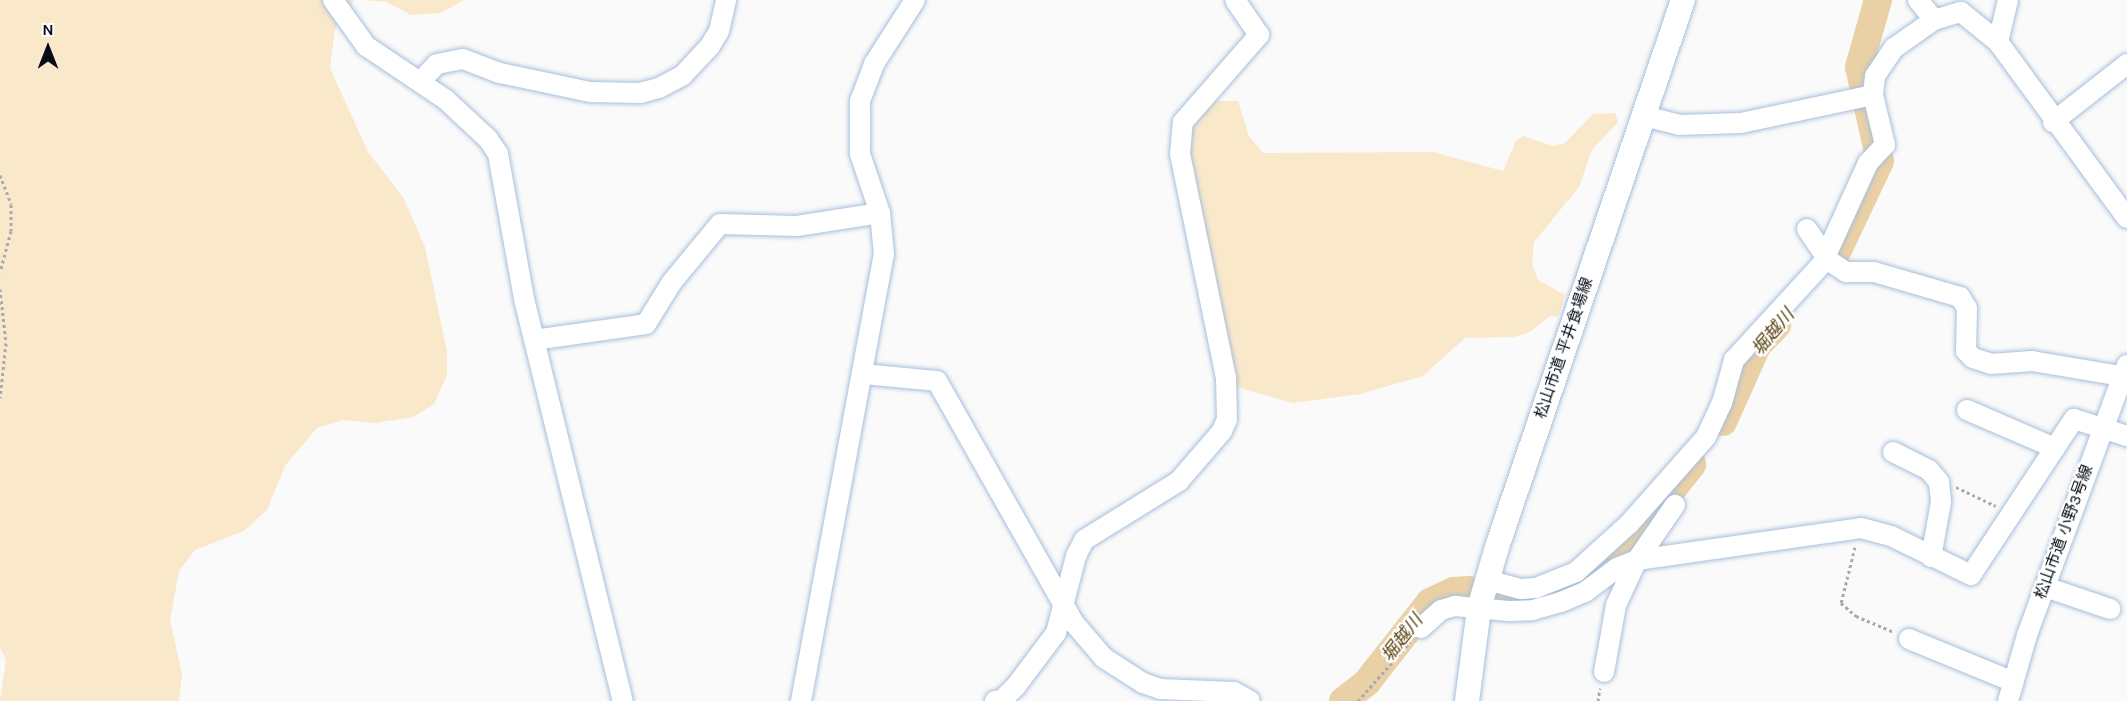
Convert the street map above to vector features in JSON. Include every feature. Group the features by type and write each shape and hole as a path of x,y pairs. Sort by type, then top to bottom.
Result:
{"street":[{"path":"333,0 366,46 421,81 488,139 498,154 534,340 623,701"},
{"path":"421,81 437,64 463,59 500,74 590,93 640,93 659,88 683,75 710,46 719,31 726,0"},
{"path":"801,701 881,282 884,233 880,213 860,154 860,101 874,64 915,0"},
{"path":"995,701 1002,700 1016,686 1051,642 1076,556 1084,540 1179,481 1222,431 1227,419 1226,378 1180,154 1183,122 1259,35 1235,0"},
{"name":"松山市道 平井食場線","path":"1467,701 1479,608 1487,580 1683,0"},
{"path":"1918,0 1934,20"},
{"path":"1998,42 2008,0"},
{"path":"1604,672 1616,605 1637,560 1638,533 1706,437 1722,403 1734,360 1809,281 1831,262 1878,151 1867,97 1875,76 1886,58 1900,43 1934,20 1960,12 1998,42 2053,122 2127,218"},
{"path":"2053,122 2127,64"},
{"path":"1644,116 1679,125 1741,123 1867,97"},
{"path":"534,340 646,324 672,282 720,224 797,226 880,213"},
{"path":"1807,229 1831,262 1960,297 1967,308 1965,346 1973,358 1991,364 2032,361 2124,371"},
{"name":"松山市道 小野3号線","path":"2008,701 2045,587 2124,371"},
{"path":"862,374 937,381 1074,623 1098,651 1143,683 1176,692 1234,692 1250,701"},
{"path":"1967,410 2055,448"},
{"path":"1421,628 1441,610 1455,606 1525,611 1552,604 1584,592 1617,568 1637,560 1861,528 1892,536 1971,575 2074,419 2127,436"},
{"path":"1893,452 1929,470 1939,482 1941,502 1931,557"},
{"path":"1487,580 1521,589 1558,580 1638,533 1675,505"},
{"path":"2045,587 2110,609"},
{"path":"1909,639 2014,682"}],"path":[{"path":"0,175 11,204 11,231 0,272"},
{"path":"0,289 6,343 0,398"},
{"path":"1939,482 1946,482 2012,513"},
{"path":"1861,528 1841,603 1856,616 1909,639"},
{"path":"1358,701 1421,628"}],"shaded area":[{"path":"0,0 354,0 335,29 330,68 368,152 403,197 425,247 447,351 447,375 434,404 413,417 375,423 343,420 317,428 285,466 267,510 244,531 195,550 179,571 170,620 182,674 179,701 0,701 6,660 0,648"},
{"path":"364,0 464,0 441,13 411,15 386,2"},
{"path":"1215,101 1238,101 1249,136 1263,153 1433,152 1503,171 1516,141 1523,136 1553,146 1565,143 1593,114 1615,113 1618,122 1592,150 1579,187 1534,242 1532,264 1538,280 1565,295 1558,317 1550,316 1530,332 1514,337 1465,338 1423,376 1360,394 1293,403 1233,386 1189,185 1186,135"}],"waterway":[{"name":"堀越川","path":"1838,250 1880,161 1859,67 1878,0"},
{"name":"堀越川","path":"1723,422 1757,346 1777,325"},
{"name":"堀越川","path":"1498,595 1527,599 1542,596 1585,578 1645,523 1692,465"},
{"name":"堀越川","path":"1343,701 1367,682 1430,602 1454,591 1469,590"}]}
